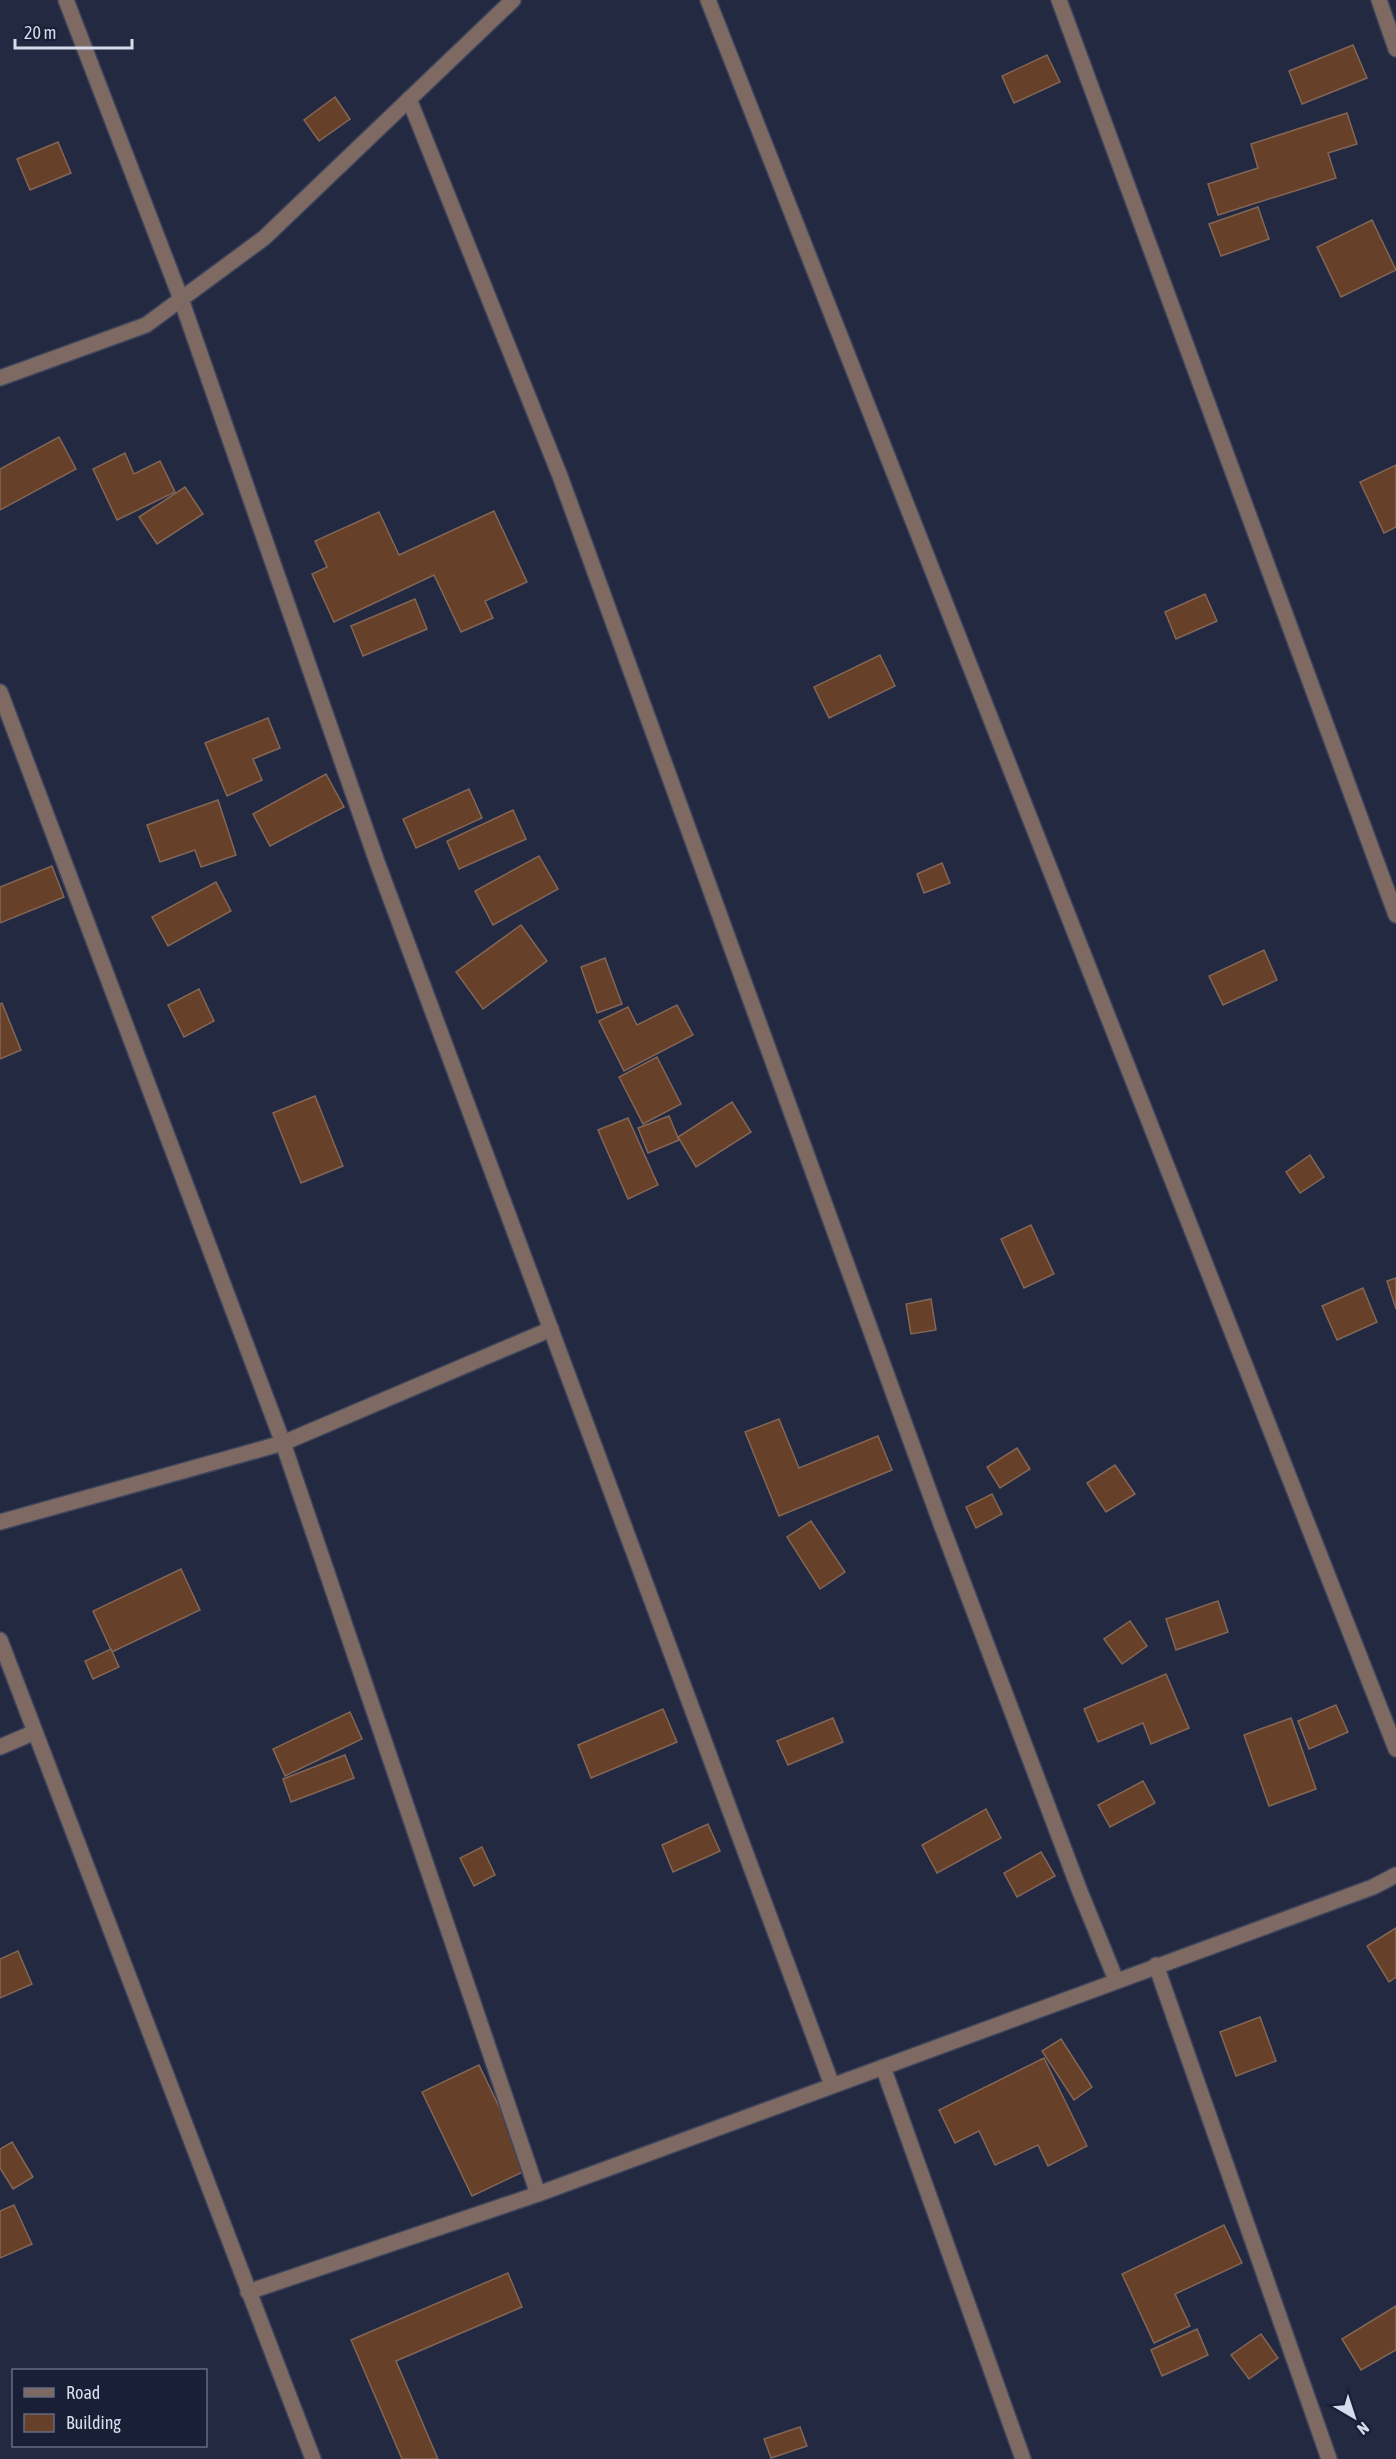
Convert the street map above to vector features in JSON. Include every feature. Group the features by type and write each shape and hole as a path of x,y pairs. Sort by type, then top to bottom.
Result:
{"street":[{"path":"66,0 181,299 377,862 832,2085"},
{"path":"0,378 146,325 264,238 513,0"},
{"path":"708,0 1396,1749"},
{"path":"1059,0 1396,915"},
{"path":"1379,0 1396,49"},
{"path":"409,99 560,476 945,1535 1079,1889 1116,1980"},
{"path":"0,692 283,1443 538,2194"},
{"path":"0,1522 283,1443 551,1329"},
{"path":"0,1640 313,2459"},
{"path":"0,1747 35,1732"},
{"path":"248,2292 538,2194 1373,1887 1396,1875"},
{"path":"1156,1965 1329,2459"},
{"path":"883,2067 1023,2459"}],"building":[{"path":"1353,45 1367,78 1302,104 1289,71"},
{"path":"1047,55 1060,82 1014,103 1002,76"},
{"path":"335,97 350,119 319,141 304,120"},
{"path":"1347,113 1357,144 1328,153 1336,178 1218,215 1208,184 1258,168 1251,144"},
{"path":"58,142 71,173 30,190 17,159"},
{"path":"1258,207 1269,239 1221,256 1209,224"},
{"path":"1372,220 1396,270 1341,297 1317,247"},
{"path":"59,437 76,469 0,510 0,469"},
{"path":"125,453 134,474 160,461 175,492 117,520 93,469"},
{"path":"1396,465 1396,527 1384,533 1360,482"},
{"path":"185,487 203,514 157,544 139,517"},
{"path":"494,511 527,582 485,601 493,618 461,632 434,575 334,622 312,574 327,567 315,541 379,512 399,555"},
{"path":"1205,594 1217,621 1176,639 1165,612"},
{"path":"415,599 427,629 363,656 351,626"},
{"path":"880,655 895,686 829,718 814,687"},
{"path":"268,718 280,748 253,759 262,780 227,796 205,743"},
{"path":"326,774 344,807 270,846 253,814"},
{"path":"469,789 482,818 416,848 403,819"},
{"path":"218,800 236,855 201,867 195,850 160,862 147,825"},
{"path":"513,810 526,839 459,869 447,841"},
{"path":"539,856 558,889 493,925 475,891"},
{"path":"942,863 950,883 924,893 917,874"},
{"path":"52,866 64,897 0,923 0,887"},
{"path":"216,882 231,911 168,946 152,917"},
{"path":"521,925 547,961 483,1009 456,972"},
{"path":"1264,950 1277,980 1223,1005 1209,976"},
{"path":"605,958 622,1004 597,1013 581,967"},
{"path":"199,989 214,1021 184,1037 168,1005"},
{"path":"2,1003 21,1050 0,1059 0,1004"},
{"path":"677,1005 693,1035 624,1071 599,1021 628,1007 637,1025"},
{"path":"657,1057 681,1104 643,1124 619,1077"},
{"path":"315,1096 343,1166 301,1183 273,1113"},
{"path":"732,1102 751,1132 696,1167 678,1137"},
{"path":"669,1116 679,1140 648,1153 638,1128"},
{"path":"628,1118 658,1185 628,1199 598,1130"},
{"path":"1310,1155 1324,1177 1300,1193 1286,1172"},
{"path":"1031,1225 1054,1274 1024,1288 1001,1239"},
{"path":"1396,1278 1396,1309 1387,1281"},
{"path":"1363,1288 1377,1322 1337,1340 1322,1306"},
{"path":"931,1299 936,1330 911,1334 906,1304"},
{"path":"779,1419 799,1468 878,1436 892,1470 779,1516 745,1432"},
{"path":"1017,1448 1030,1469 1000,1488 987,1467"},
{"path":"1115,1465 1135,1494 1106,1512 1087,1483"},
{"path":"992,1494 1002,1514 976,1528 966,1507"},
{"path":"811,1521 845,1572 820,1589 787,1537"},
{"path":"181,1569 200,1610 112,1652 93,1611"},
{"path":"1218,1601 1228,1632 1176,1650 1166,1619"},
{"path":"1130,1621 1147,1646 1122,1664 1104,1639"},
{"path":"111,1649 119,1667 93,1679 85,1661"},
{"path":"1166,1674 1189,1728 1151,1744 1143,1723 1098,1742 1084,1709"},
{"path":"1336,1705 1348,1732 1309,1749 1298,1721"},
{"path":"663,1709 677,1742 591,1778 578,1745"},
{"path":"350,1712 362,1739 285,1776 273,1749"},
{"path":"833,1718 843,1742 788,1765 777,1741"},
{"path":"1291,1718 1316,1789 1269,1806 1244,1735"},
{"path":"345,1755 354,1778 291,1802 283,1779"},
{"path":"1143,1781 1155,1803 1110,1827 1098,1805"},
{"path":"986,1809 1001,1838 937,1873 922,1845"},
{"path":"708,1824 720,1851 673,1872 662,1845"},
{"path":"482,1847 495,1875 474,1886 460,1858"},
{"path":"1041,1852 1055,1876 1017,1897 1004,1873"},
{"path":"1396,1928 1396,1977 1389,1982 1367,1946"},
{"path":"18,1951 32,1984 0,1998 0,1959"},
{"path":"1260,2017 1276,2061 1236,2076 1220,2032"},
{"path":"1061,2039 1092,2087 1074,2100 1042,2051"},
{"path":"1044,2058 1087,2146 1048,2166 1038,2145 995,2165 979,2131 955,2143 939,2110"},
{"path":"479,2065 529,2169 472,2196 422,2092"},
{"path":"12,2142 33,2177 13,2189 0,2168 0,2149"},
{"path":"14,2205 32,2244 0,2258 0,2211"},
{"path":"1224,2225 1242,2263 1175,2294 1190,2326 1154,2343 1122,2274"},
{"path":"508,2273 522,2307 396,2361 438,2459 402,2459 351,2340"},
{"path":"1396,2306 1396,2350 1361,2370 1342,2339"},
{"path":"1197,2329 1208,2355 1162,2376 1151,2350"},
{"path":"1261,2334 1278,2358 1249,2379 1231,2355"},
{"path":"800,2427 807,2446 771,2458 764,2439"}]}
